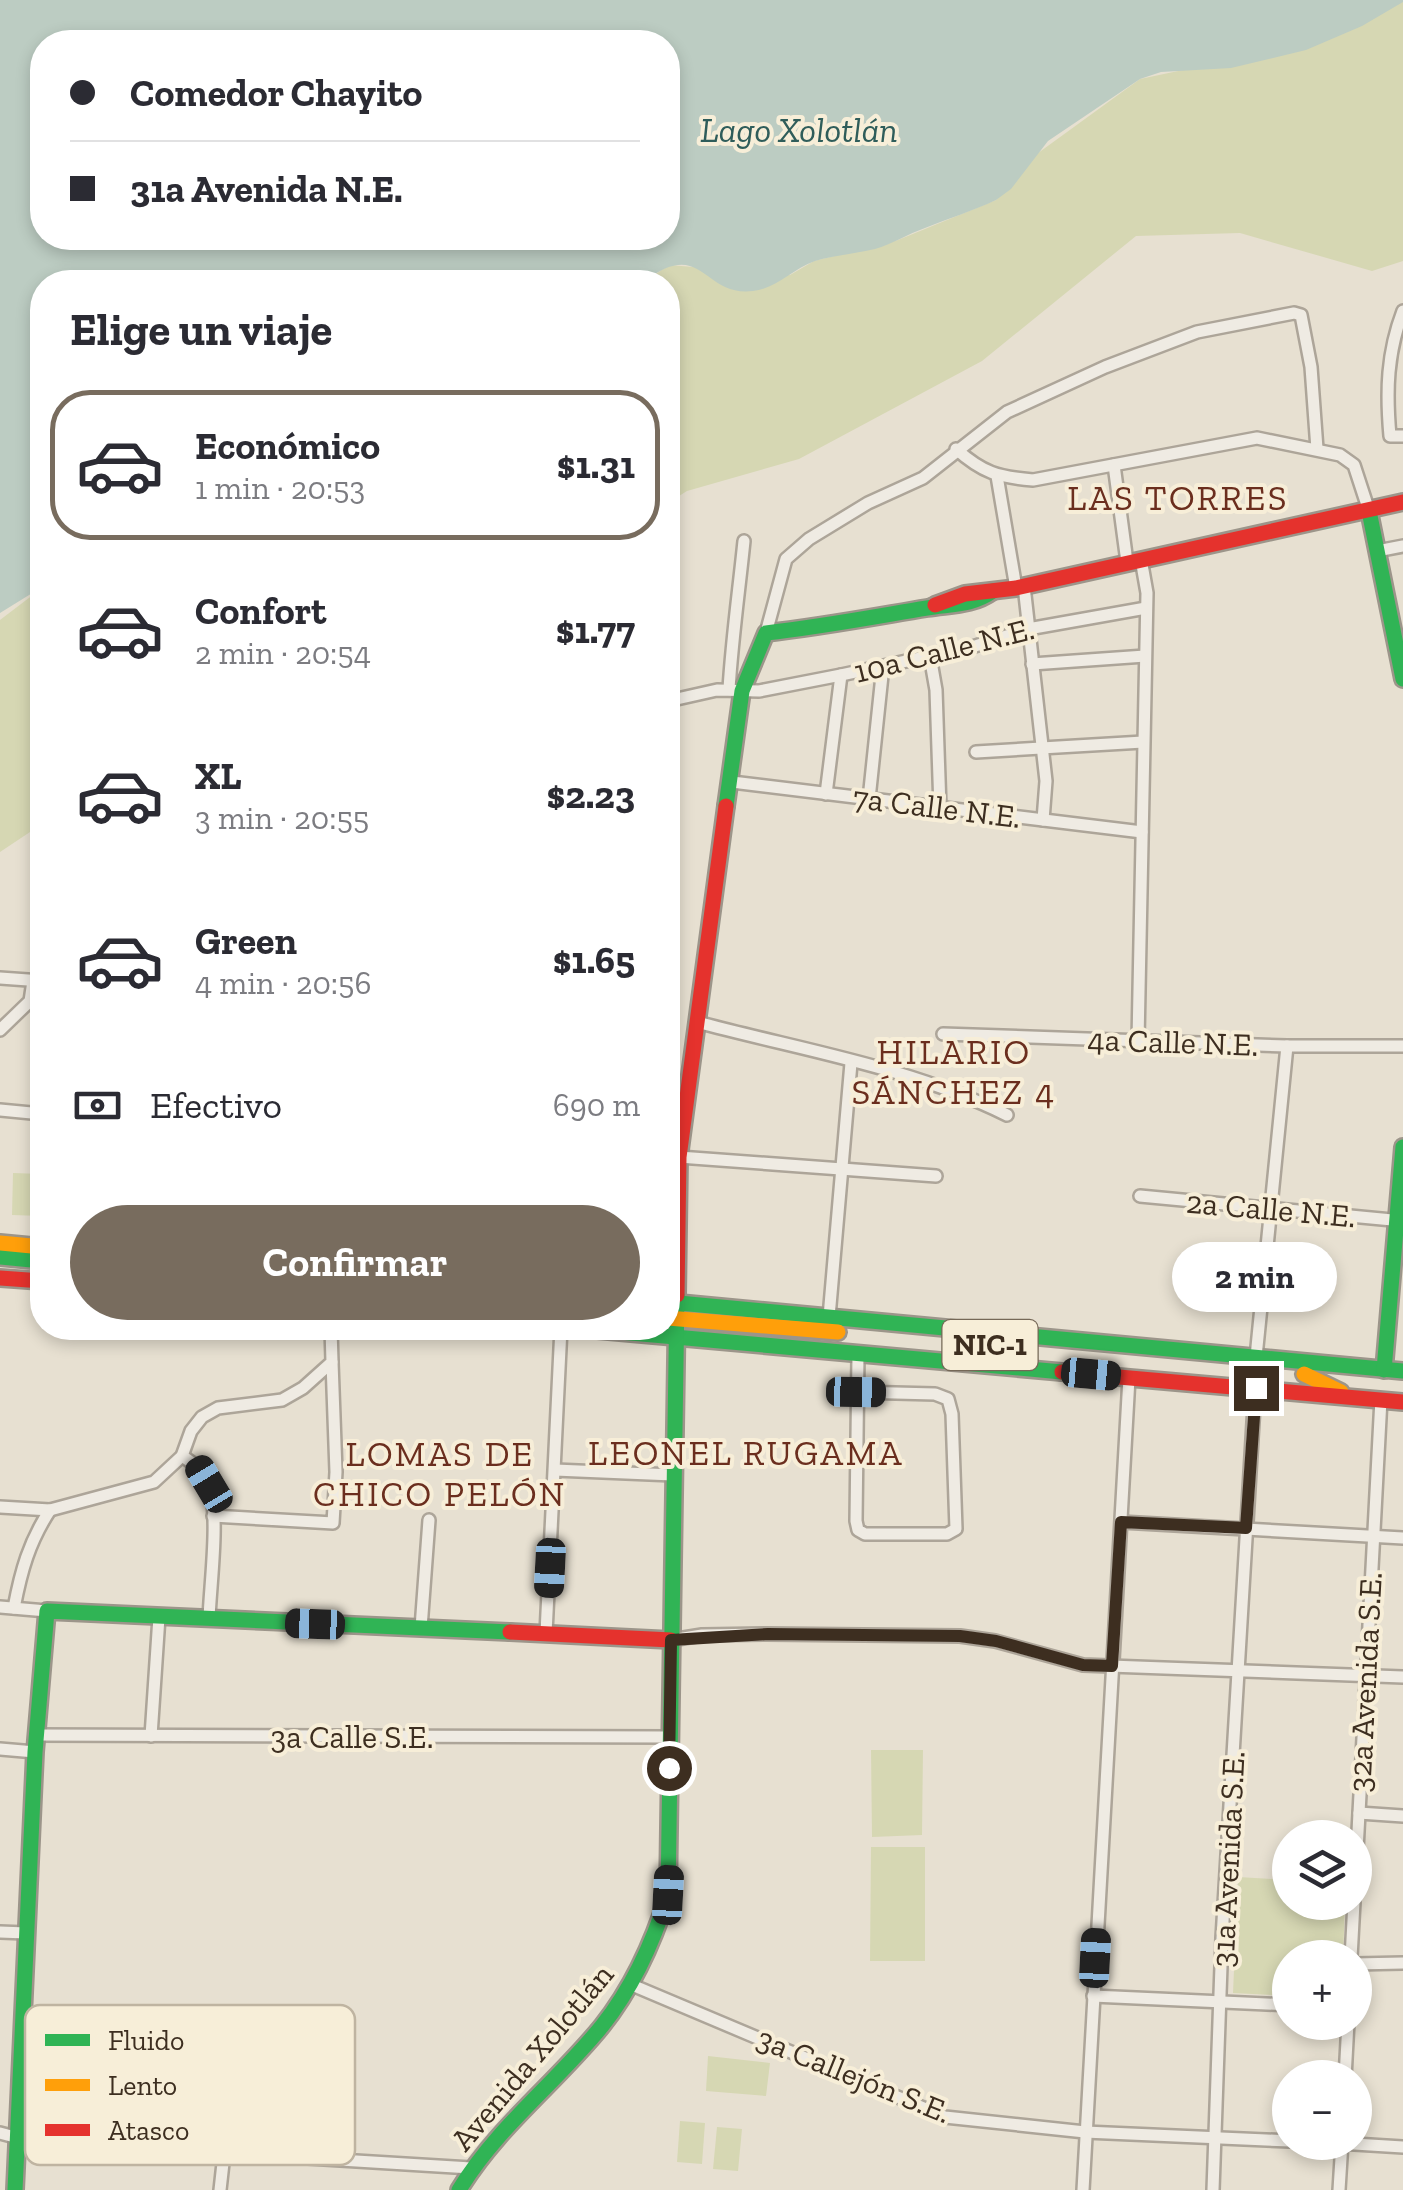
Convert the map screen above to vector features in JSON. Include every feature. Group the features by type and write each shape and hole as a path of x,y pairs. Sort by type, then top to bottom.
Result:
{"main road":[{"path":"766,633 832,626 980,600 993,591 1403,502"},
{"path":"1368,510 1397,615 1403,679"},
{"name":"Avenida Xolotlán","path":"680,1149 732,782 735,690 766,633"},
{"path":"1384,1370 1400,1221 1403,1147"},
{"path":"0,1243 30,1246"},
{"path":"0,1257 30,1260"},
{"path":"0,1278 30,1280"},
{"name":"NIC-1","path":"680,1310 829,1318 1403,1372"},
{"name":"NIC-1","path":"680,1311 1403,1384"},
{"path":"680,1337 1403,1402"},
{"name":"Avenida Xolotlán","path":"459,2190 471,2168 591,2039 632,1985 647,1959 668,1895 676,1340"},
{"path":"1304,1374 1352,1397"},
{"path":"15,2190 8,2135 47,1611 671,1640"}],"street":[{"path":"1403,310 1394,336 1386,387 1390,436 1403,436"},
{"path":"766,633 786,558 808,539 868,503 923,478 1007,412 1197,332 1301,315 1311,368 1317,449"},
{"path":"956,450 974,465 998,476 1033,480 1257,438 1317,449 1354,465 1368,510"},
{"path":"1114,465 1146,608 1138,1040"},
{"path":"998,476 1028,629 1046,780 1043,820"},
{"path":"735,690 732,630 738,610 744,541"},
{"path":"1377,550 1403,546"},
{"name":"10a Calle N.E.","path":"680,698 735,690 759,691 972,647 1028,629 1146,608"},
{"path":"930,656 936,690 940,808"},
{"path":"1032,664 1145,656"},
{"path":"869,799 883,666"},
{"path":"826,794 841,675"},
{"path":"976,752 1144,742"},
{"name":"7a Calle N.E.","path":"732,782 1142,832"},
{"path":"0,978 30,980"},
{"path":"0,1030 30,1001"},
{"path":"696,1022 896,1072 964,1094 1007,1115"},
{"name":"4a Calle N.E.","path":"942,1034 1287,1046 1403,1046"},
{"path":"1256,1357 1287,1046"},
{"path":"829,1318 851,1063"},
{"path":"0,1110 30,1113"},
{"path":"680,1157 936,1176"},
{"name":"2a Calle N.E.","path":"1140,1196 1400,1221"},
{"path":"213,1516 333,1524 336,1472 331,1340"},
{"path":"546,1633 560,1340"},
{"path":"856,1392 936,1394 948,1399 952,1414 956,1528 947,1534 865,1534 858,1530 856,1392 858,1354"},
{"path":"0,1507 50,1510 154,1482 182,1456 191,1431 202,1416 218,1408 282,1400 303,1388 332,1362"},
{"path":"1083,2190 1121,1522 1136,1378"},
{"name":"31a Avenida S.E.","path":"1213,2190 1224,1899 1256,1388"},
{"name":"32a Avenida S.E.","path":"1359,1820 1381,1399"},
{"path":"182,1456 198,1466 209,1484 213,1516 209,1619"},
{"path":"555,1470 673,1475"},
{"path":"47,1611 7,1607 34,1533 50,1510"},
{"path":"421,1628 430,1520"},
{"path":"1121,1522 1403,1538"},
{"path":"151,1736 159,1617"},
{"path":"671,1640 768,1634 960,1636 996,1641 1083,1665 1403,1678"},
{"name":"3a Calle S.E.","path":"0,1749 151,1736 668,1737"},
{"path":"1359,1813 1403,1816"},
{"path":"0,1932 26,1933"},
{"path":"1372,1961 1403,1963"},
{"name":"3a Callejón S.E.","path":"632,1985 945,2117 1085,2132"},
{"path":"1093,1996 1272,2004"},
{"path":"1085,2132 1272,2140"},
{"path":"1372,2145 1403,2147"},
{"path":"1340,2190 1341,2160"},
{"path":"355,2161 471,2168"},
{"path":"220,2190 223,2165"}],"green space":[{"path":"1403,0 1403,261 1372,271 1240,233 1136,236 982,361 799,459 680,495 680,270 662,270 669,265 790,275 814,261 898,240 996,200 1034,156 1140,79 1183,70"},
{"path":"30,597 30,832 0,852 0,620"},
{"path":"13,1173 30,1174 30,1216 12,1215"},
{"path":"871,1750 923,1750 922,1835 872,1837"},
{"path":"871,1847 925,1847 925,1961 870,1961"},
{"path":"1238,1877 1272,1879 1272,1920 1344,1920 1344,1940 1272,1940 1272,1995 1233,1993"},
{"path":"708,2056 770,2063 766,2096 706,2091"},
{"path":"680,2121 705,2123 702,2164 677,2162"},
{"path":"717,2127 742,2129 738,2171 713,2169"}],"water":[{"name":"Lago Xolotlán","path":"0,0 1403,0 1362,26 1306,50 1231,68 1161,72 1140,79 1048,141 1011,189 996,200 881,247 815,261 753,291 722,286 691,266 679,265 661,270 30,270 30,594 0,613"}],"traffic: fast":[{"path":"1369,511 1403,679"},
{"path":"726,806 742,691 766,633 961,604 993,591"},
{"path":"1384,1370 1403,1147"},
{"path":"0,1257 30,1260"},
{"path":"680,1303 1403,1371"},
{"path":"680,1337 1062,1372"},
{"path":"459,2190 509,2125 613,2011 641,1964 668,1895 676,1340"},
{"path":"15,2190 35,1752 47,1611 510,1632"}],"traffic: slow":[{"path":"0,1243 30,1246"},
{"path":"680,1319 838,1332"},
{"path":"1304,1374 1341,1392"}],"traffic: jam":[{"path":"935,605 965,594 1016,588 1403,502"},
{"path":"680,1150 726,806"},
{"path":"0,1278 30,1280"},
{"path":"1062,1372 1403,1402"},
{"path":"510,1632 671,1640"}],"district":[{"name":"LAS TORRES","path":"1178,498"},
{"name":"HILARIO SÁNCHEZ 4","path":"954,1072"},
{"name":"LEONEL RUGAMA","path":"746,1453"},
{"name":"LOMAS DE CHICO PELÓN","path":"440,1474"}],"route":[{"path":"669,1768 671,1640 768,1634 960,1636 1019,1646 1083,1665 1112,1666 1121,1522 1246,1528 1256,1388"}]}
